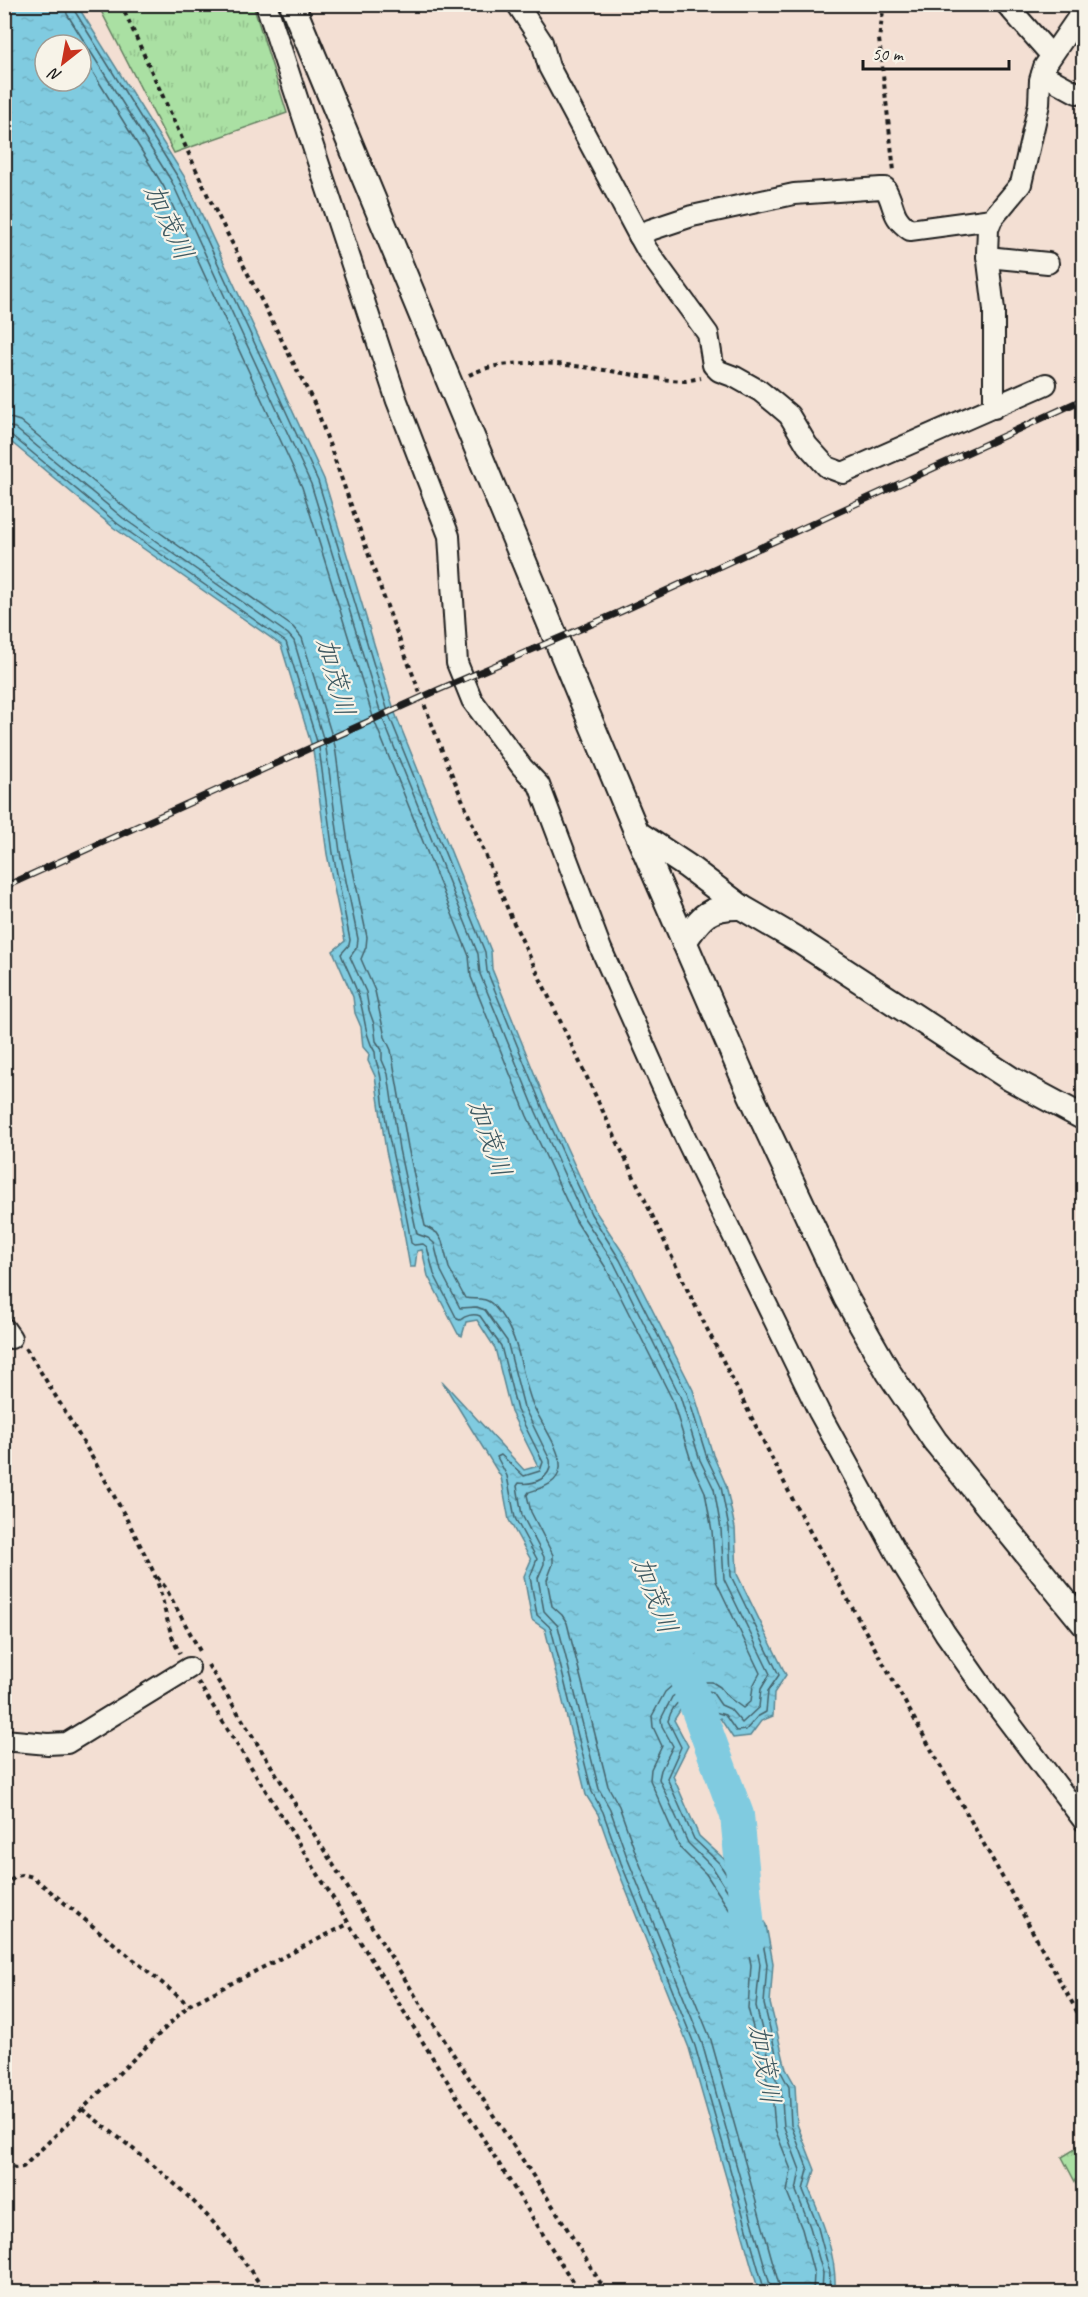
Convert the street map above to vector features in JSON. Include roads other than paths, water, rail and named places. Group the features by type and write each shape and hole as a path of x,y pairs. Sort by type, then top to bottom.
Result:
{"street":[{"path":"266,4 397,401 448,536 457,663 472,700 522,767 539,785 601,949 680,1126 819,1412 863,1495 945,1633 987,1694 1083,1821"},
{"path":"292,4 637,833 750,1093 846,1298 889,1373 935,1441 1083,1624"},
{"path":"517,4 542,42 549,67 639,236 708,334 713,365 760,391 789,415 807,445 827,467 843,473 1046,384"},
{"path":"1006,4 1051,56"},
{"path":"994,408 994,310 987,258 987,238 992,219 1021,184 1039,104 1042,74 1051,56 1077,19 1081,4"},
{"path":"1042,74 1077,93"},
{"path":"639,236 692,216 794,194 885,188 898,222 910,230 992,219"},
{"path":"987,258 1048,263"},
{"path":"637,833 687,866 741,908 801,942 1011,1079 1083,1118"},
{"path":"684,942 693,928 712,910 723,907 741,908"},
{"path":"4,1740 48,1744 67,1743 189,1668"}],"water":[{"path":"4,5 77,5 184,176 324,479 395,713 491,951 492,969 548,1107 596,1212 625,1256 693,1390 713,1455 726,1485 735,1528 737,1574 786,1675 774,1693 773,1716 761,1721 750,1736 733,1738 720,1718 713,1723 706,1703 684,1704 674,1720 688,1746 673,1776 699,1836 724,1859 766,1925 773,1963 770,2003 786,2069 795,2085 797,2124 815,2170 809,2189 831,2252 835,2292 759,2292 689,2048 598,1814 586,1795 545,1629 532,1620 524,1576 531,1560 509,1520 501,1477 442,1381 524,1470 538,1466 511,1412 495,1348 477,1320 466,1322 462,1336 458,1334 428,1276 422,1250 417,1251 415,1267 410,1267 386,1151 375,1076 368,1061 369,1054 363,1047 361,1027 355,1013 353,997 333,951 345,941 327,854 313,750 281,645 114,528 5,437"}],"waterway":[{"name":"加茂川","path":"679,1659 737,1815 749,1939"}],"railway":[{"path":"4,887 438,690 620,612 1084,399"}]}
